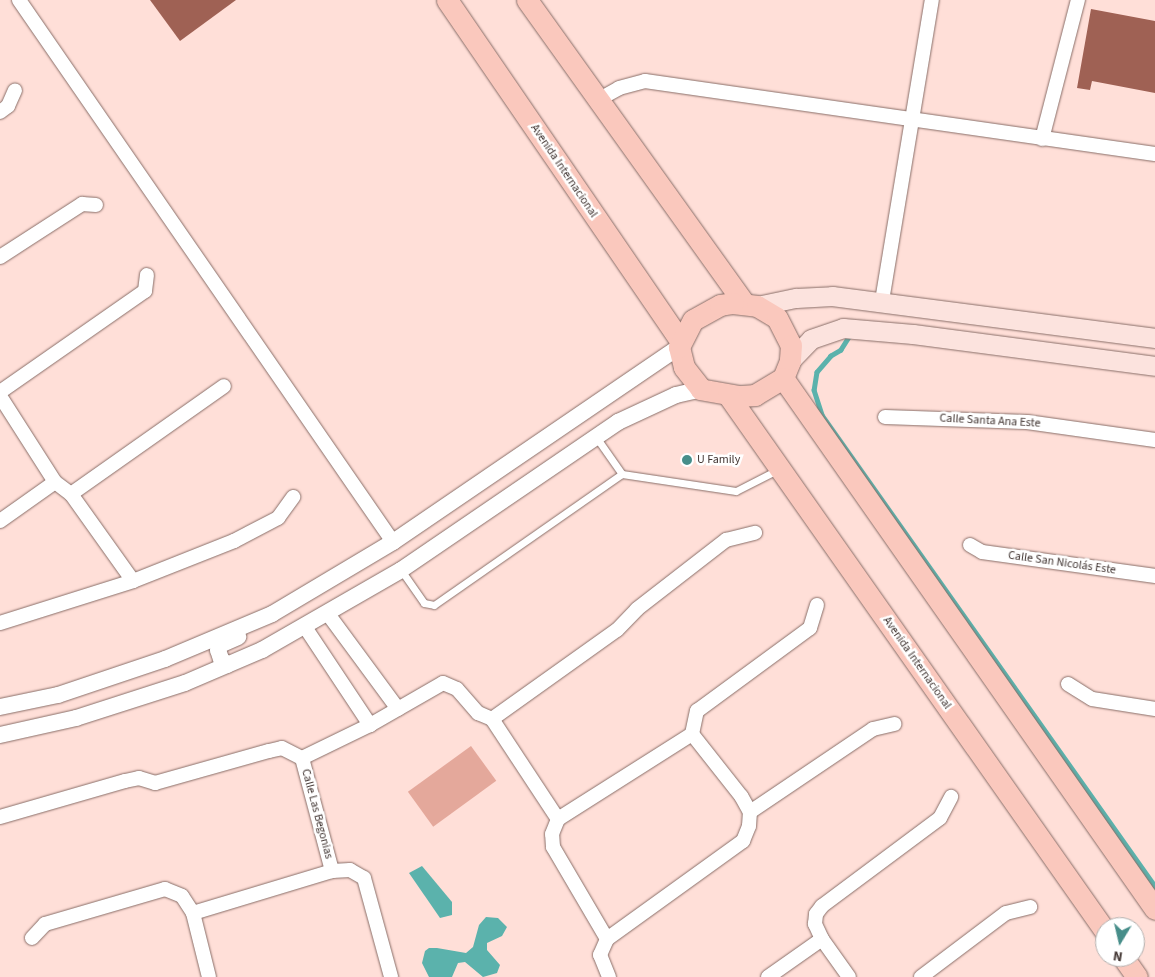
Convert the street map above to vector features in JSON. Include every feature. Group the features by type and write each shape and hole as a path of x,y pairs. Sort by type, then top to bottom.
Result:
{"main road":[{"name":"Avenida Internacional","path":"447,0 680,345"},
{"path":"527,0 596,100 751,305 777,318 786,332 791,345 787,369 1155,909"},
{"path":"1155,338 832,296 796,298 751,305 720,305 693,320 680,345 684,368 700,389 728,395 755,395 787,369 811,340 843,328 913,334 1155,366"},
{"name":"Avenida Internacional","path":"728,395 1095,917"}],"street":[{"path":"19,0 393,542"},
{"path":"882,301 932,0"},
{"path":"1042,139 1078,0"},
{"path":"596,100 619,88 645,81 1155,154"},
{"path":"0,112 8,106 15,90"},
{"path":"0,257 82,204 96,205"},
{"path":"133,581 71,494 55,482 0,394 145,291 147,275"},
{"path":"0,707 58,694 130,671 253,622 333,580 393,542 680,345"},
{"path":"71,494 224,386"},
{"path":"0,734 76,718 185,683 305,627 401,570 490,512 554,464 618,422 676,395 700,389"},
{"name":"Calle Santa Ana Este","path":"885,417 1027,422 1155,440"},
{"path":"539,443 554,464"},
{"path":"0,521 55,482"},
{"path":"0,623 133,581 234,540 278,518 293,497"},
{"path":"492,719 617,630 637,608 726,540 755,533"},
{"name":"Calle San Nicolás Este","path":"970,545 982,552 1155,576"},
{"path":"607,939 553,847 552,834 558,819 692,734 697,711 810,628 817,605"},
{"path":"328,614 398,709"},
{"path":"227,665 219,656 220,645 240,636 253,622"},
{"path":"305,627 370,725"},
{"path":"0,817 125,781 139,778 155,783 282,748 302,758 370,725 443,683 457,689 478,713 492,719 558,819"},
{"path":"1068,684 1092,699 1155,709"},
{"path":"609,977 600,955 607,939 743,842 750,812 873,729 894,724"},
{"path":"692,734 750,812"},
{"name":"Calle Las Begonias","path":"302,758 332,871"},
{"path":"849,977 822,940 815,924 822,906 940,818 950,797"},
{"path":"193,913 332,871 350,870 364,878 391,977"},
{"path":"32,938 45,924 165,889 182,896 193,913 209,977"},
{"path":"921,977 1006,913 1030,907"},
{"path":"768,977 822,940"}],"lane":[{"path":"596,436 622,474"},
{"path":"401,570 424,602 434,605 622,474 736,491 780,469"}],"shaded area":[{"path":"471,746 496,781 433,827 408,792"}],"water":[{"path":"422,866 452,902 452,915 440,918 409,873"},
{"path":"486,917 498,918 507,927 502,936 487,943 487,950 500,965 497,973 483,977 465,962 458,963 452,977 429,977 422,963 425,951 429,948 437,948 466,953 473,947 479,925"}],"building":[{"path":"150,0 236,0 180,41"},
{"path":"1091,9 1155,21 1155,93 1092,81 1090,90 1077,88"}],"waterway":[{"path":"849,337 841,350 831,356 817,372 814,390 822,415 1155,886"}],"place":[{"name":"U Family","path":"687,460"}]}
